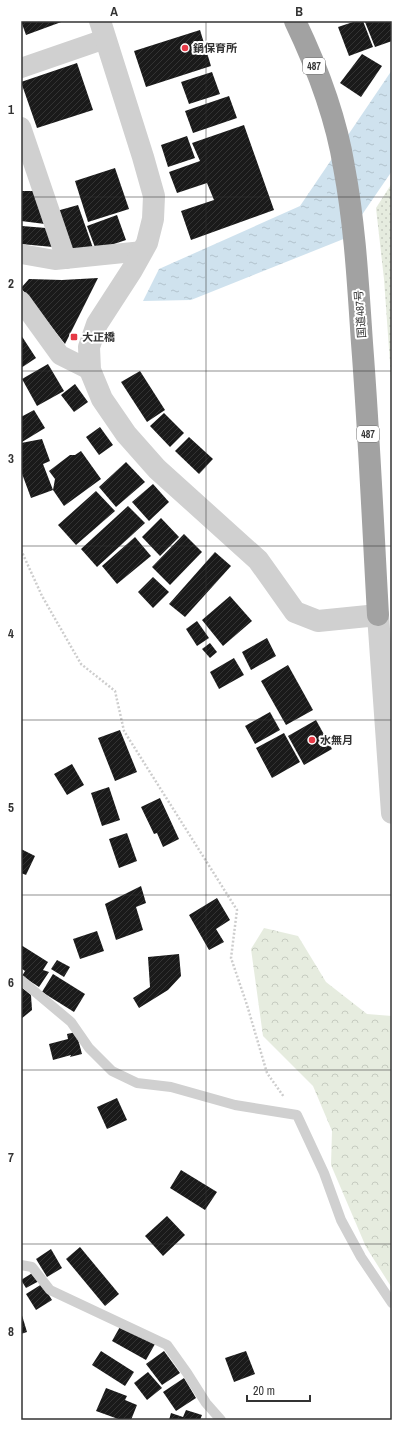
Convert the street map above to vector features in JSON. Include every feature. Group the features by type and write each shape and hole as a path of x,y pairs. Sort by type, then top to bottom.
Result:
{"highway":[{"name":"国道487号","path":"295,21 307,46 331,112 344,167 356,252 364,364 378,616"}],"street":[{"path":"21,68 102,30 154,196 153,219 147,243 132,270 97,324 89,347 90,370 102,399 126,434 157,469 258,560 295,612 318,621 378,616 392,813"},
{"path":"21,127 66,259"},
{"path":"21,254 55,260 142,251"},
{"path":"21,301 60,355 90,370"}],"lane":[{"path":"21,980 72,1022 89,1048 112,1070 137,1083 172,1087 236,1105 297,1115 360,1257 392,1303"},
{"path":"21,1265 32,1267 50,1290 167,1345 206,1403 220,1420"}],"path":[{"path":"21,550 42,596 80,664 115,691 124,732 238,910 232,958 267,1073 297,1115"}],"green space":[{"path":"392,183 392,391 384,279 376,208"},
{"path":"264,928 298,936 326,982 367,1014 392,1016 392,1288 366,1247 331,1165 332,1131 313,1086 263,1036 251,949"}],"water":[{"path":"392,70 392,171 346,238 191,300 143,301 159,269 300,206"}],"building":[{"path":"21,21 64,21 26,35"},
{"path":"356,21 363,21 373,47 349,56 338,27"},
{"path":"392,21 392,41 375,47 365,22"},
{"path":"200,30 211,66 146,87 134,51"},
{"path":"362,54 382,66 361,97 340,83"},
{"path":"77,63 93,110 37,128 21,82"},
{"path":"212,72 220,94 189,104 181,82"},
{"path":"229,96 237,118 193,133 185,111"},
{"path":"244,125 274,210 191,240 181,211 214,200 207,183 177,193 169,172 200,161 192,143"},
{"path":"187,136 195,158 168,167 161,145"},
{"path":"115,168 129,209 88,222 75,181"},
{"path":"21,191 35,191 45,224 21,221"},
{"path":"78,205 93,248 70,256 53,212"},
{"path":"117,215 126,240 96,250 87,226"},
{"path":"22,226 46,228 53,247 21,244"},
{"path":"98,278 65,344 21,288 29,279 62,280"},
{"path":"21,335 36,358 21,368"},
{"path":"48,364 64,391 37,406 22,379"},
{"path":"140,371 165,410 147,422 121,382"},
{"path":"75,384 88,402 74,412 61,395"},
{"path":"34,410 45,428 22,442 21,417"},
{"path":"164,413 184,433 170,447 150,426"},
{"path":"100,427 113,445 99,455 86,437"},
{"path":"189,437 213,459 199,474 175,451"},
{"path":"42,439 50,461 43,464 53,490 31,498 21,471 21,443"},
{"path":"81,451 101,479 64,506 53,490 55,479 49,471 70,455 75,455"},
{"path":"126,462 145,482 116,507 99,487"},
{"path":"153,484 169,502 149,521 132,502"},
{"path":"96,491 115,511 76,545 58,525"},
{"path":"128,506 145,523 97,567 81,549"},
{"path":"161,518 179,537 160,556 142,537"},
{"path":"184,534 202,552 170,585 152,567"},
{"path":"135,537 151,556 117,584 102,566"},
{"path":"215,552 231,566 185,617 169,604"},
{"path":"153,577 169,592 153,608 138,592"},
{"path":"230,596 252,621 223,646 202,620"},
{"path":"197,621 209,638 197,646 186,629"},
{"path":"267,638 276,656 251,670 242,652"},
{"path":"210,643 217,652 210,658 202,649"},
{"path":"234,658 244,675 219,689 210,672"},
{"path":"288,665 313,710 286,725 261,681"},
{"path":"270,712 280,730 255,744 245,726"},
{"path":"316,720 332,749 304,765 288,736"},
{"path":"120,730 137,772 115,781 98,738"},
{"path":"284,733 300,762 272,778 256,748"},
{"path":"72,764 84,785 67,795 54,774"},
{"path":"109,787 120,820 102,826 91,793"},
{"path":"160,798 179,839 163,847 157,833 154,834 141,807"},
{"path":"127,833 137,861 119,868 109,839"},
{"path":"21,849 35,856 26,875 21,873"},
{"path":"141,886 146,903 136,907 143,930 116,940 105,904"},
{"path":"217,898 230,920 216,929 224,942 209,950 189,915"},
{"path":"97,931 104,951 80,959 73,939"},
{"path":"21,945 48,962 43,970 49,972 39,987 22,976 25,971 21,968"},
{"path":"179,954 181,976 168,990 139,1008 133,998 150,987 148,957"},
{"path":"57,960 70,967 64,977 51,969"},
{"path":"53,974 85,994 74,1012 42,992"},
{"path":"21,987 31,995 32,1010 21,1019"},
{"path":"76,1032 82,1054 70,1057 71,1055 53,1060 49,1044 68,1039 67,1034"},
{"path":"117,1098 127,1120 107,1129 97,1107"},
{"path":"181,1170 217,1192 205,1210 170,1188"},
{"path":"167,1216 185,1235 163,1256 145,1236"},
{"path":"80,1247 119,1294 105,1306 66,1259"},
{"path":"51,1249 62,1268 47,1277 36,1259"},
{"path":"34,1272 39,1281 26,1288 21,1280"},
{"path":"42,1284 52,1300 36,1310 26,1294"},
{"path":"21,1312 27,1332 21,1334"},
{"path":"121,1325 155,1344 146,1360 112,1341"},
{"path":"101,1351 134,1372 125,1386 92,1365"},
{"path":"164,1351 180,1373 162,1385 146,1364"},
{"path":"246,1351 255,1374 234,1382 225,1358"},
{"path":"148,1372 162,1388 147,1400 134,1383"},
{"path":"184,1378 196,1398 176,1411 163,1392"},
{"path":"106,1388 127,1396 125,1400 137,1405 131,1420 121,1420 96,1411"},
{"path":"186,1410 202,1415 200,1420 169,1420 171,1413 183,1417"}],"place":[{"name":"鍋保育所","path":"185,48"},
{"name":"大正橋","path":"74,337"},
{"name":"水無月","path":"312,740"}]}
